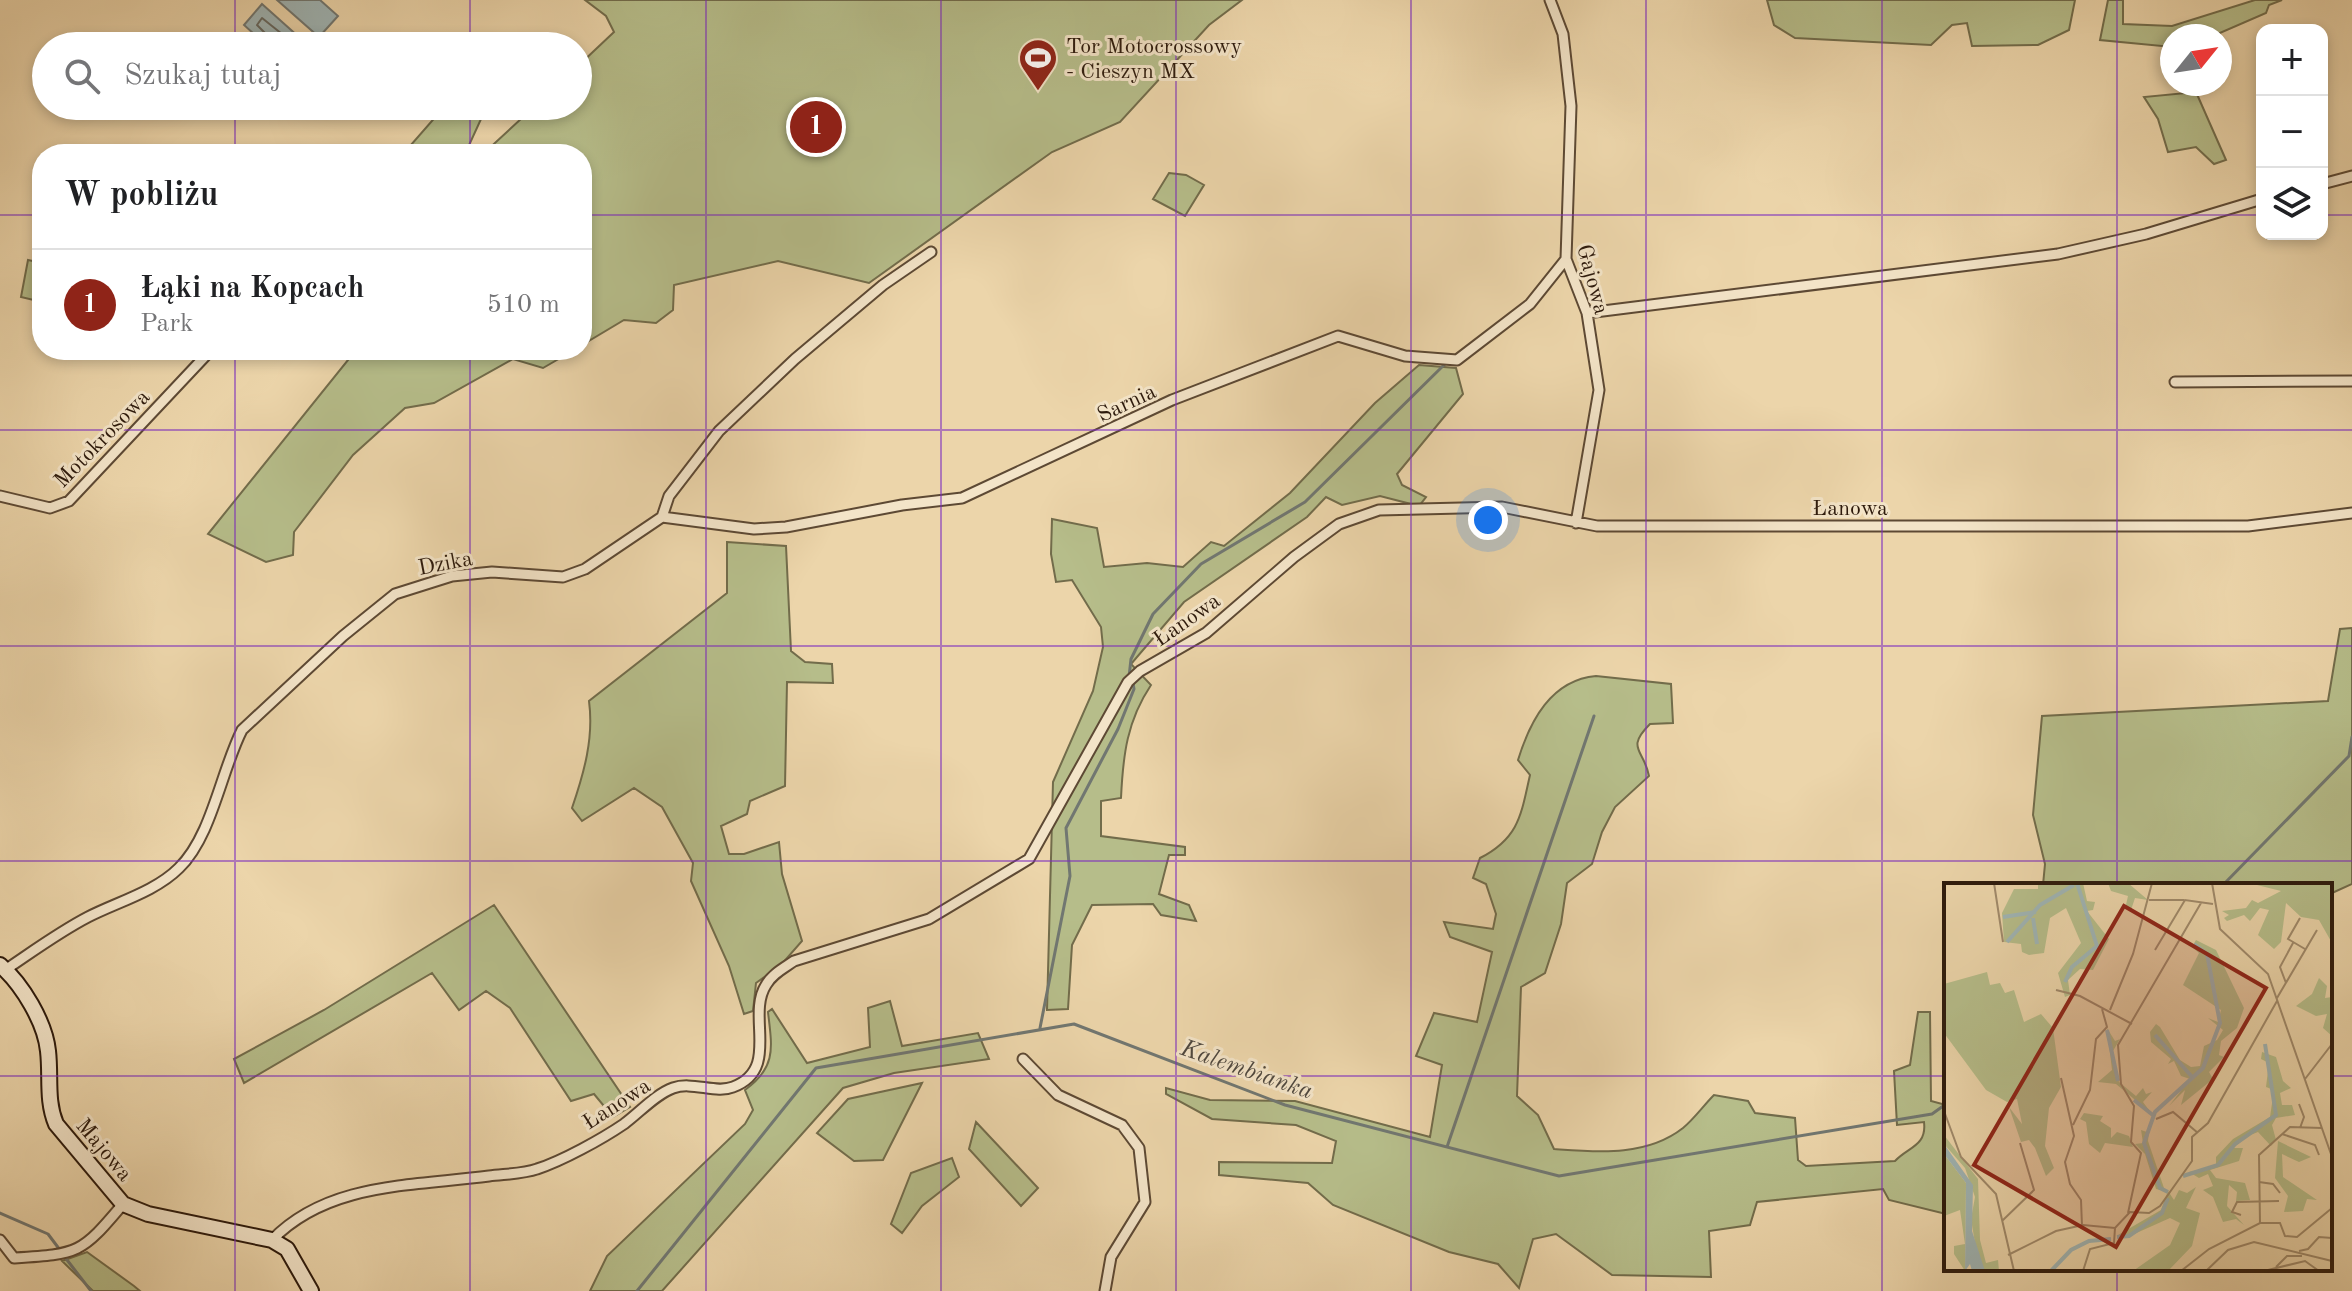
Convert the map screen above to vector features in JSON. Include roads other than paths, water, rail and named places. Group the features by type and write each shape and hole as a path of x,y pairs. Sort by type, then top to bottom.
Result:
{"street":[{"name":"Gajowa","path":"1548,1 1563,34 1571,106 1566,259 1587,313 1599,390 1576,523"},
{"path":"2328,182 2352,176"},
{"path":"1587,313 2058,254 2146,234 2256,201"},
{"name":"Dzika","path":"3,968 85,918 153,886 180,867 214,811 231,752 242,730 343,636 395,594 452,576 492,572 563,577 585,569 662,517 669,496 719,431 795,359 883,285 931,252"},
{"name":"Sarnia","path":"662,517 673,521 754,529 786,527 902,505 962,498 1172,400 1330,337 1345,336 1405,356 1457,360 1530,304 1566,259"},
{"name":"Motokrosowa","path":"0,496 50,508 69,501 202,360"},
{"path":"2175,382 2352,381"},
{"name":"Łanowa","path":"272,1240 312,1209 344,1196 537,1170 621,1126 671,1088 732,1088 752,1074 759,1061 762,1047 758,1009 765,986 772,977 794,961 929,919 1029,859 1128,682 1140,671 1206,633 1294,557 1339,524 1379,510 1487,507 1576,523 2248,526 2352,513"},
{"name":"Majowa","path":"3,968 45,1035 50,1110 56,1124 123,1204 148,1214 272,1240"},
{"path":"1023,1059 1058,1095 1122,1125 1139,1148 1145,1202 1111,1257 1105,1291"},
{"path":"0,1240 14,1258 70,1254 80,1250 123,1204"},
{"path":"272,1240 293,1256 311,1291"}],"water":[{"path":"277,0 320,0 338,16 324,32 313,32"},
{"path":"262,4 293,32 252,32 244,25"}],"waterway":[{"path":"1129,677 1131,659 1153,614 1201,564 1305,502 1447,362"},
{"path":"1040,1028 1070,876 1066,828 1118,729 1134,689 1133,683"},
{"path":"1447,1147 1594,716"},
{"name":"Kalembianka","path":"2225,883 2349,756 2352,737"},
{"name":"Kalembianka","path":"637,1291 816,1068 1074,1024 1285,1105 1559,1176 1932,1114 1944,1105"},
{"name":"Kalembianka","path":"0,1213 48,1234 60,1250"},
{"name":"Kalembianka","path":"64,1256 91,1291"}],"place":[{"name":"Tor Motocrossowy - Cieszyn MX","path":"1038,92"},
{"name":"Łąki na Kopcach","path":"816,127"}]}
